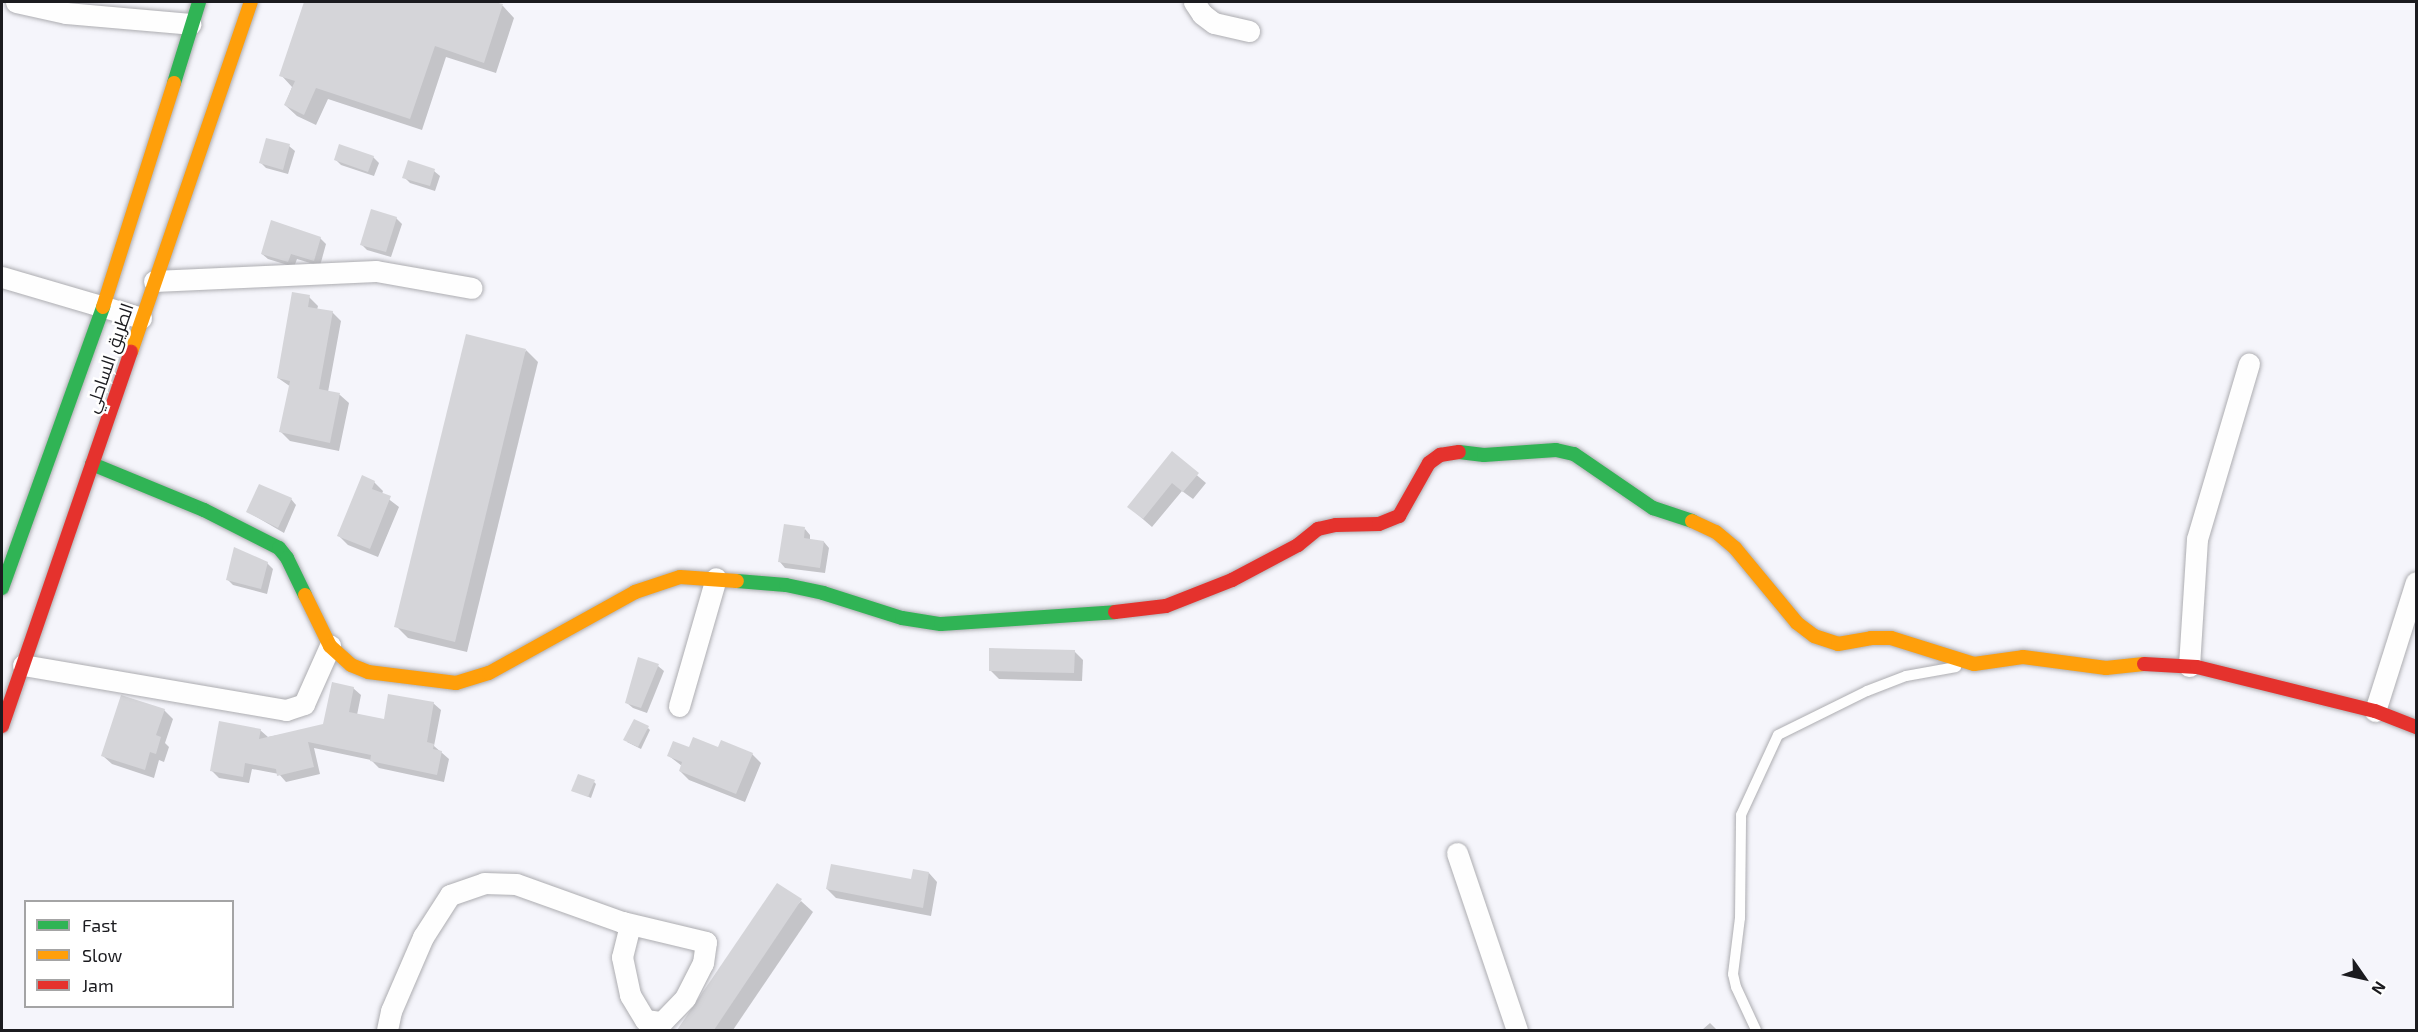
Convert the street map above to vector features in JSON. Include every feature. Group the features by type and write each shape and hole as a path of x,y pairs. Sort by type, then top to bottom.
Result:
{"main road":[{"name":"الطريق الساحلي","path":"2,588 103,306 199,2"},
{"name":"الطريق الساحلي","path":"2,726 250,2"},
{"path":"92,465 204,510 279,548 287,558 330,646 341,658 368,672 456,683 489,673 635,592 680,577 786,585 823,593 902,618 941,624 1117,613 1166,606 1200,594 1299,545 1318,529 1336,525 1379,524 1399,516 1429,463 1440,455 1460,452 1484,455 1556,450 1574,454 1653,508 1703,525 1716,532 1735,548 1797,622 1814,636 1838,644 1870,638 1891,638 1974,664 2023,657 2106,668 2157,663 2190,666 2375,711 2416,727"}],"street":[{"path":"16,2 66,13 191,24"},
{"path":"1194,2 1202,14 1214,23 1249,31"},
{"path":"154,281 376,271 472,288"},
{"path":"2,277 141,318"},
{"path":"2190,666 2197,539 2249,364"},
{"path":"679,706 716,578"},
{"path":"2375,711 2416,582"},
{"path":"23,665 286,710 304,704 330,646"},
{"path":"1457,853 1517,1030"},
{"path":"387,1030 391,1011 423,937 450,895 484,883 516,884 630,925 622,957 630,995 645,1020 662,1022 685,998 703,963 706,942 622,922"}],"lane":[{"path":"1756,1030 1736,987 1733,974 1740,918 1741,815 1778,735 1867,691 1906,676 1974,664"}],"building":[{"path":"304,2 494,2 503,4 484,63 435,46 410,119 316,88 304,115 284,105 295,81 279,76"},
{"path":"266,138 290,144 283,170 259,163"},
{"path":"339,144 374,156 368,172 334,160"},
{"path":"408,160 435,169 430,186 402,178"},
{"path":"371,209 397,217 386,252 360,245"},
{"path":"271,220 321,237 314,261 291,254 288,262 261,254"},
{"path":"292,292 310,295 308,307 333,311 319,389 340,393 330,443 279,432 290,381 277,378"},
{"path":"466,334 526,349 455,642 394,627"},
{"path":"1172,451 1199,473 1183,492 1172,483 1143,519 1127,507"},
{"path":"362,475 375,481 372,489 391,496 370,549 337,536"},
{"path":"259,484 292,498 278,528 246,512"},
{"path":"784,524 805,527 804,538 824,541 820,568 778,562"},
{"path":"234,547 268,562 261,589 226,580"},
{"path":"989,648 1075,650 1074,673 989,671"},
{"path":"638,657 659,664 641,708 625,703"},
{"path":"332,682 354,687 349,712 384,719 388,694 434,702 427,742 434,744 433,749 442,751 437,775 370,761 371,755 308,742 314,767 277,776 276,769 245,763 243,777 210,771 219,721 261,729 259,739 323,724"},
{"path":"121,695 165,709 156,735 161,737 156,754 150,752 145,770 101,756"},
{"path":"634,719 649,726 638,747 623,740"},
{"path":"693,737 718,747 721,740 753,753 736,794 679,771 682,762 667,756 673,741 689,747"},
{"path":"578,774 595,780 588,797 571,791"},
{"path":"831,864 911,879 913,869 929,872 923,908 826,889"},
{"path":"777,883 802,899 714,1030 677,1030"}],"traffic: fast":[{"path":"174,83 199,2"},
{"path":"2,588 103,307"},
{"path":"1459,452 1484,455 1556,450 1574,454 1653,508 1692,521"},
{"path":"92,464 204,510 279,548 287,558 305,595"},
{"path":"737,581 786,585 823,593 902,618 941,624 1115,612"}],"traffic: slow":[{"path":"131,352 251,2"},
{"path":"103,307 174,83"},
{"path":"1692,521 1716,532 1735,548 1797,623 1814,636 1838,644 1871,638 1891,638 1974,664 2023,657 2106,668 2144,664"},
{"path":"305,595 330,646 351,665 368,672 456,683 489,673 635,592 680,577 737,581"}],"traffic: jam":[{"path":"2,726 131,352"},
{"path":"1115,612 1166,606 1232,580 1298,545 1318,529 1336,525 1379,524 1399,516 1429,463 1440,455 1459,452"},
{"path":"2144,664 2197,667 2375,711 2416,727"}]}
